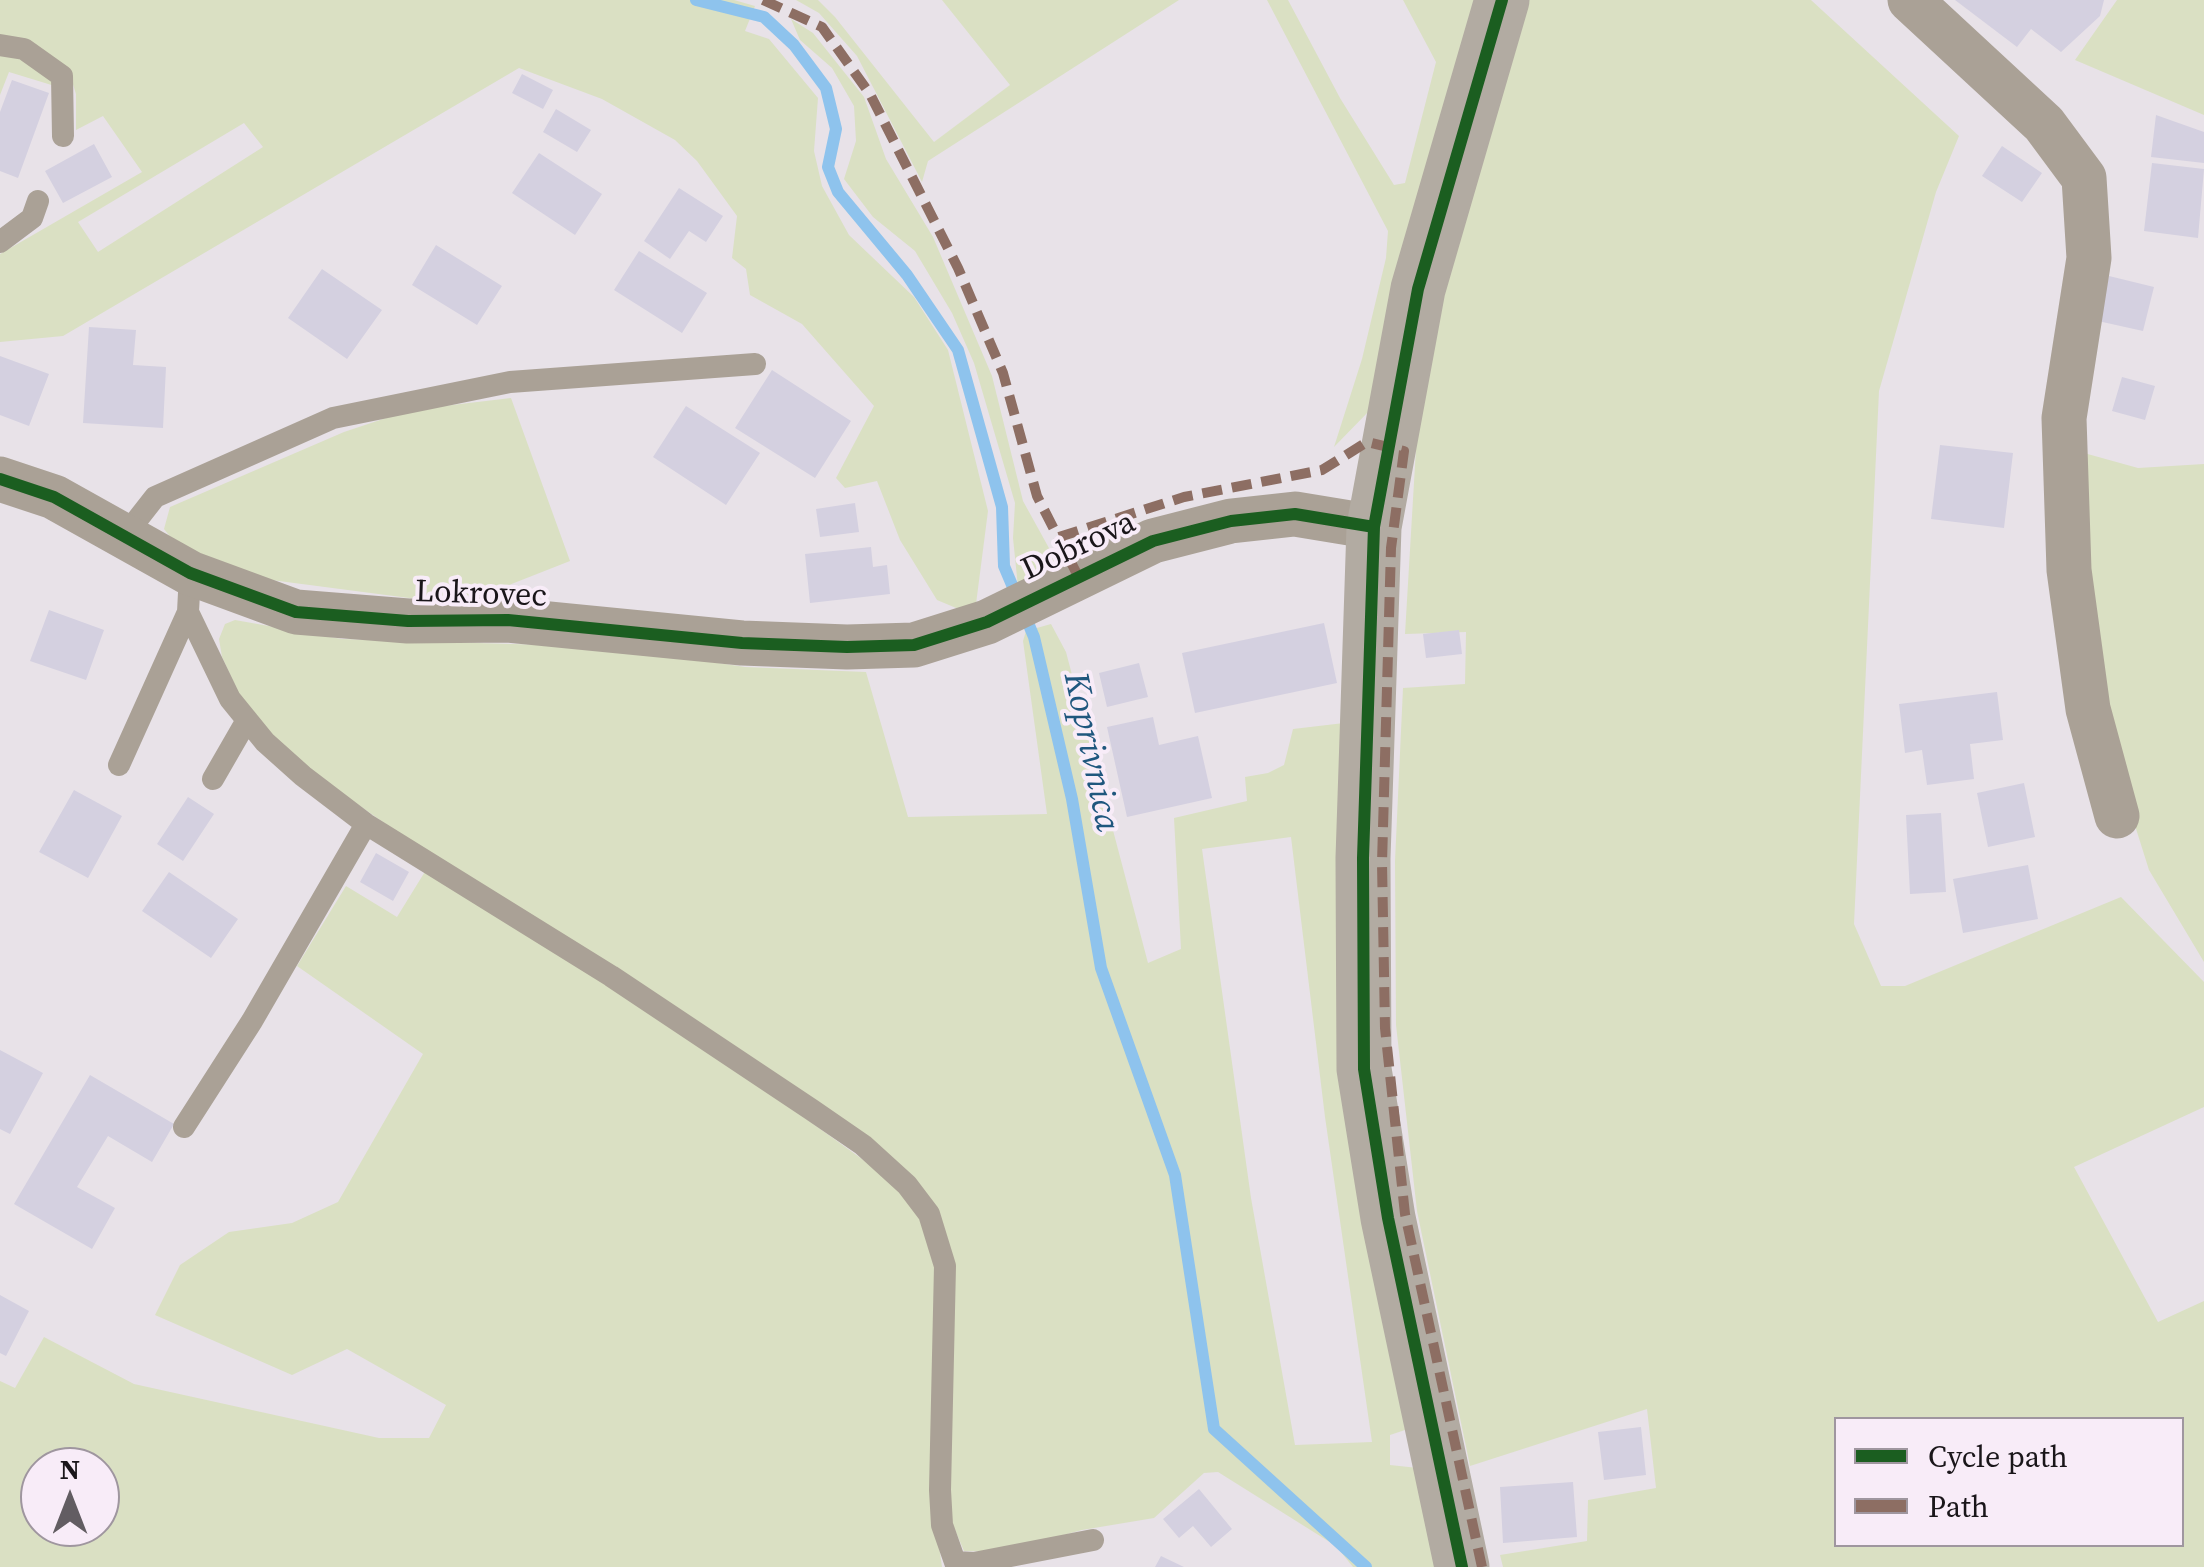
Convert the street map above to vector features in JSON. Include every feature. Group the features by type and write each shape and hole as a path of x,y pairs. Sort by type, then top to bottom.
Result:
{"street":[{"path":"1462,1567 1388,1218 1364,1069 1363,858 1374,527 1418,289 1502,0"},
{"path":"1910,0 2044,124 2084,178 2088,258 2064,418 2069,570 2088,709 2117,816"},
{"name":"Lokrovec","path":"0,478 54,498 126,534 189,592 296,612 408,621 508,620 742,643 914,645 987,622"},
{"name":"Dobrova","path":"987,622 1152,541 1231,521 1296,514 1374,527"}],"lane":[{"path":"0,45 24,48 62,76 63,136"},
{"path":"0,242 32,218 38,201"},
{"path":"126,534 155,498 332,418 510,382 755,364"},
{"path":"189,592 222,683 247,720 294,768 366,824 611,976 888,1166 929,1214 945,1266 940,1490 948,1550 955,1562 974,1563 1093,1540"},
{"path":"119,765 189,592"},
{"path":"212,779 247,720"},
{"path":"184,1127 252,1021 366,824"}],"green space":[{"path":"0,0 734,0 755,6 745,31 769,39 818,98 814,151 822,186 849,235 914,297 948,350 988,511 976,604 961,610 937,600 900,540 877,481 845,488 836,478 874,406 802,324 750,295 746,269 732,258 737,216 697,161 675,140 602,99 519,68 63,336 0,342 0,254 142,172 103,116 76,130 76,94 71,78 0,38","holes":["244,123 263,147 98,252 78,222"]},
{"path":"796,0 818,0 835,17 934,142 1010,85 942,0 1179,0 928,161 922,182 857,56 819,13"},
{"path":"1267,0 1288,0 1340,98 1394,185 1405,183 1436,62 1403,0 1479,0 1372,408 1334,447 1362,359 1386,258 1388,231"},
{"path":"1527,0 1811,0 1959,136 1936,192 1879,391 1854,924 1881,986 1905,986 2121,897 2204,982 2204,1107 2074,1167 2158,1322 2204,1301 2204,1567 1503,1567 1500,1555 1587,1541 1588,1500 1656,1488 1647,1409 1470,1466 1417,1211 1396,1025 1395,861 1403,688 1465,684 1466,632 1405,634 1419,398 1439,305"},
{"path":"2117,0 2204,0 2204,115 2075,60"},
{"path":"791,19 813,33 864,97 886,159 933,237 992,376 1023,501 1060,568 1018,587 1013,538 1015,503 974,363 952,313 915,251 873,217 844,179 856,141 854,106 832,68 800,40"},
{"path":"0,51 21,54 58,87 9,72 0,95"},
{"path":"511,398 570,561 481,596 409,598 233,575 184,554 164,529 170,507 344,432 410,410"},
{"path":"2084,453 2138,468 2204,464 2204,962 2149,870 2097,705"},
{"path":"235,620 342,639 614,647 745,667 866,672 908,817 1047,814 1023,641 1026,631 1051,624 1066,652 1148,963 1181,949 1174,818 1247,801 1245,777 1284,765 1293,729 1344,723 1405,1430 1390,1435 1390,1465 1418,1468 1438,1567 1353,1567 1336,1546 1218,1472 1204,1473 1154,1518 1082,1530 1001,1552 964,1551 949,1516 953,1271 929,1201 285,754 239,694 222,657 219,639 225,624","holes":["1291,837 1325,1117 1372,1442 1295,1445 1251,1198 1202,849"]},
{"path":"426,870 726,1061 898,1185 923,1216 939,1280 935,1517 942,1567 0,1567 0,1381 15,1388 44,1337 134,1384 379,1438 429,1438 446,1405 347,1349 292,1375 155,1315 180,1265 229,1232 292,1223 338,1202 423,1054 297,966 346,886 397,917"}],"building":[{"path":"1955,0 2104,0 2100,16 2061,52 2031,29 2017,47"},
{"path":"522,74 553,90 543,109 512,93"},
{"path":"12,80 49,93 18,178 0,171 0,112"},
{"path":"556,109 591,130 577,152 543,132"},
{"path":"2156,115 2204,132 2204,163 2151,157"},
{"path":"94,144 112,177 63,203 45,171"},
{"path":"2002,146 2042,173 2022,202 1982,176"},
{"path":"539,153 602,194 575,235 512,193"},
{"path":"2152,163 2204,169 2198,238 2144,231"},
{"path":"679,188 723,216 706,242 689,231 670,259 644,241"},
{"path":"436,245 502,286 477,325 412,285"},
{"path":"639,251 707,293 682,333 614,290"},
{"path":"322,269 382,310 347,359 288,318"},
{"path":"2109,276 2154,287 2143,331 2098,321"},
{"path":"89,327 136,330 133,365 166,367 163,428 83,423"},
{"path":"0,356 49,374 29,426 0,415"},
{"path":"772,370 851,421 815,478 735,428"},
{"path":"2122,377 2155,386 2145,420 2112,411"},
{"path":"686,406 760,453 726,505 653,457"},
{"path":"1940,445 2013,453 2004,528 1931,519"},
{"path":"855,503 859,532 820,537 816,509"},
{"path":"871,547 873,567 887,565 890,594 810,603 805,554"},
{"path":"49,610 104,630 86,680 30,661"},
{"path":"1324,623 1337,683 1195,713 1182,653"},
{"path":"1459,630 1462,654 1426,658 1423,634"},
{"path":"1139,663 1148,697 1107,707 1099,673"},
{"path":"1997,692 2003,740 1970,744 1974,779 1927,785 1922,750 1905,753 1899,704"},
{"path":"1153,717 1159,745 1198,736 1212,798 1127,817 1107,727"},
{"path":"2024,783 2035,837 1988,847 1977,793"},
{"path":"74,790 122,816 88,878 39,852"},
{"path":"188,797 214,814 183,861 157,844"},
{"path":"1941,813 1946,892 1910,894 1906,815"},
{"path":"376,853 409,872 393,901 360,882"},
{"path":"2028,865 2038,919 1963,933 1953,879"},
{"path":"169,872 238,919 211,958 142,911"},
{"path":"0,1050 43,1073 10,1134 0,1129"},
{"path":"90,1075 174,1124 152,1162 108,1136 77,1187 115,1208 92,1249 14,1204"},
{"path":"0,1295 29,1311 6,1356 0,1353"},
{"path":"1641,1427 1646,1475 1604,1480 1598,1432"},
{"path":"1573,1482 1577,1537 1503,1543 1500,1487"},
{"path":"1199,1489 1232,1529 1211,1547 1193,1526 1179,1538 1163,1519"},
{"path":"1161,1556 1184,1567 1155,1567"}],"waterway":[{"name":"Koprivnica","path":"696,0 764,17 794,45 826,88 836,129 828,167 838,192 907,275 958,350 1002,507 1004,566 1034,637 1072,799 1101,968 1175,1175 1214,1429 1366,1567"}],"marked path":[{"path":"763,0 822,27 870,94 958,268 1003,373 1037,496 1078,576"},
{"path":"1059,537 1184,497 1322,470 1367,442 1404,451 1391,548 1382,863 1385,1028 1405,1214 1482,1567"}],"cycle path":[{"path":"1462,1567 1388,1218 1364,1069 1363,858 1374,527 1418,289 1502,0"},
{"path":"0,479 54,497 190,573 296,612 408,621 508,620 742,643 847,647 914,645 987,622 1153,541 1231,521 1295,514 1374,527"}]}
